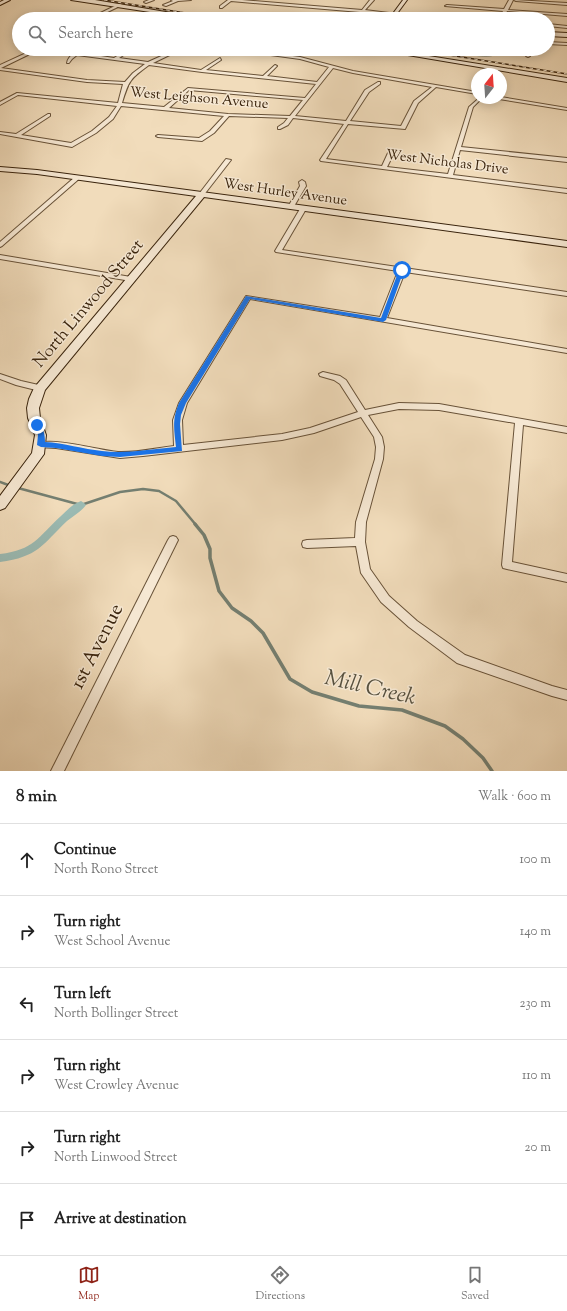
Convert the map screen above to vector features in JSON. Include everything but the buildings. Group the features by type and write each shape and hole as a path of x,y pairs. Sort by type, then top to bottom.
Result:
{"main road":[{"path":"0,4 8,0"},
{"path":"73,0 158,12"},
{"path":"80,0 106,3"},
{"path":"86,0 151,12"},
{"path":"396,12 405,0"},
{"path":"555,34 567,35"},
{"path":"420,56 468,61"},
{"path":"420,56 567,79"},
{"path":"436,56 567,79"},
{"name":"West Hurley Avenue","path":"0,169 567,244"},
{"name":"North Linwood Street","path":"41,445 41,435 33,412 33,404 40,388 201,195"},
{"path":"4,500 38,454 41,445"}],"street":[{"path":"146,2 152,0"},
{"path":"165,5 174,0 184,2"},
{"path":"221,7 230,0 378,12"},
{"path":"363,11 372,0"},
{"path":"506,10 511,0"},
{"path":"516,0 567,4"},
{"path":"278,8 282,4"},
{"path":"105,12 117,6"},
{"path":"447,6 530,12"},
{"path":"555,14 567,15"},
{"path":"555,26 567,27"},
{"path":"555,43 567,44"},
{"path":"0,68 24,56"},
{"path":"68,62 70,58 74,56"},
{"path":"92,56 202,71 319,83"},
{"path":"115,59 120,56"},
{"path":"0,133 72,145 104,125 111,118 120,103 126,83 134,74 148,64 165,56"},
{"path":"284,56 300,58 353,72 471,92"},
{"path":"202,71 220,59"},
{"path":"264,77 275,66"},
{"path":"280,128 292,116 332,66"},
{"path":"0,68 87,81 126,83"},
{"path":"347,122 367,91 378,83"},
{"name":"West Leighson Avenue","path":"0,104 17,94 82,101 120,103 228,115 292,116 403,128 416,102 436,86"},
{"path":"166,108 188,89 305,99"},
{"path":"507,99 567,109"},
{"path":"450,175 471,107 474,104"},
{"path":"16,136 48,115"},
{"path":"158,136 196,140 203,139 228,115"},
{"name":"West Nicholas Drive","path":"347,122 323,160 567,190"},
{"path":"458,148 567,160"},
{"path":"384,167 391,153"},
{"path":"201,195 228,160"},
{"path":"0,244 76,178"},
{"path":"291,207 303,186 302,182"},
{"path":"303,209 278,251 567,294"},
{"path":"0,257 131,279"},
{"path":"383,320 402,270"},
{"path":"179,449 176,424 183,403 248,297 567,350"},
{"path":"323,374 343,382 378,438 380,447 378,459 361,522 360,542 365,570 384,598 413,624 461,659 567,695"},
{"path":"0,376 40,388"},
{"path":"41,445 56,445 120,455 179,449 282,437 311,432 363,413 393,407 418,405 462,410 567,430"},
{"path":"519,421 507,565 567,578"},
{"name":"1st Avenue","path":"56,771 173,540"},
{"path":"307,544 360,542"}],"waterway":[{"name":"Mill Creek","path":"0,482 11,486"},
{"name":"Mill Creek","path":"18,488 81,505 120,492 143,489 159,491 176,501 196,525"},
{"path":"0,558 15,556 36,546 61,521 81,505"},
{"name":"Mill Creek","path":"195,524 204,535 210,549 210,558 219,591 232,608 251,621 263,633 290,679 312,692 359,706 402,710 445,726 463,739 483,758 492,771"}],"railway":[{"path":"104,0 179,12"},
{"path":"455,56 567,74"}],"route":[{"path":"37,425 41,435 41,445 56,445 120,455 179,449 176,424 183,403 248,297 383,320 402,270"}]}
